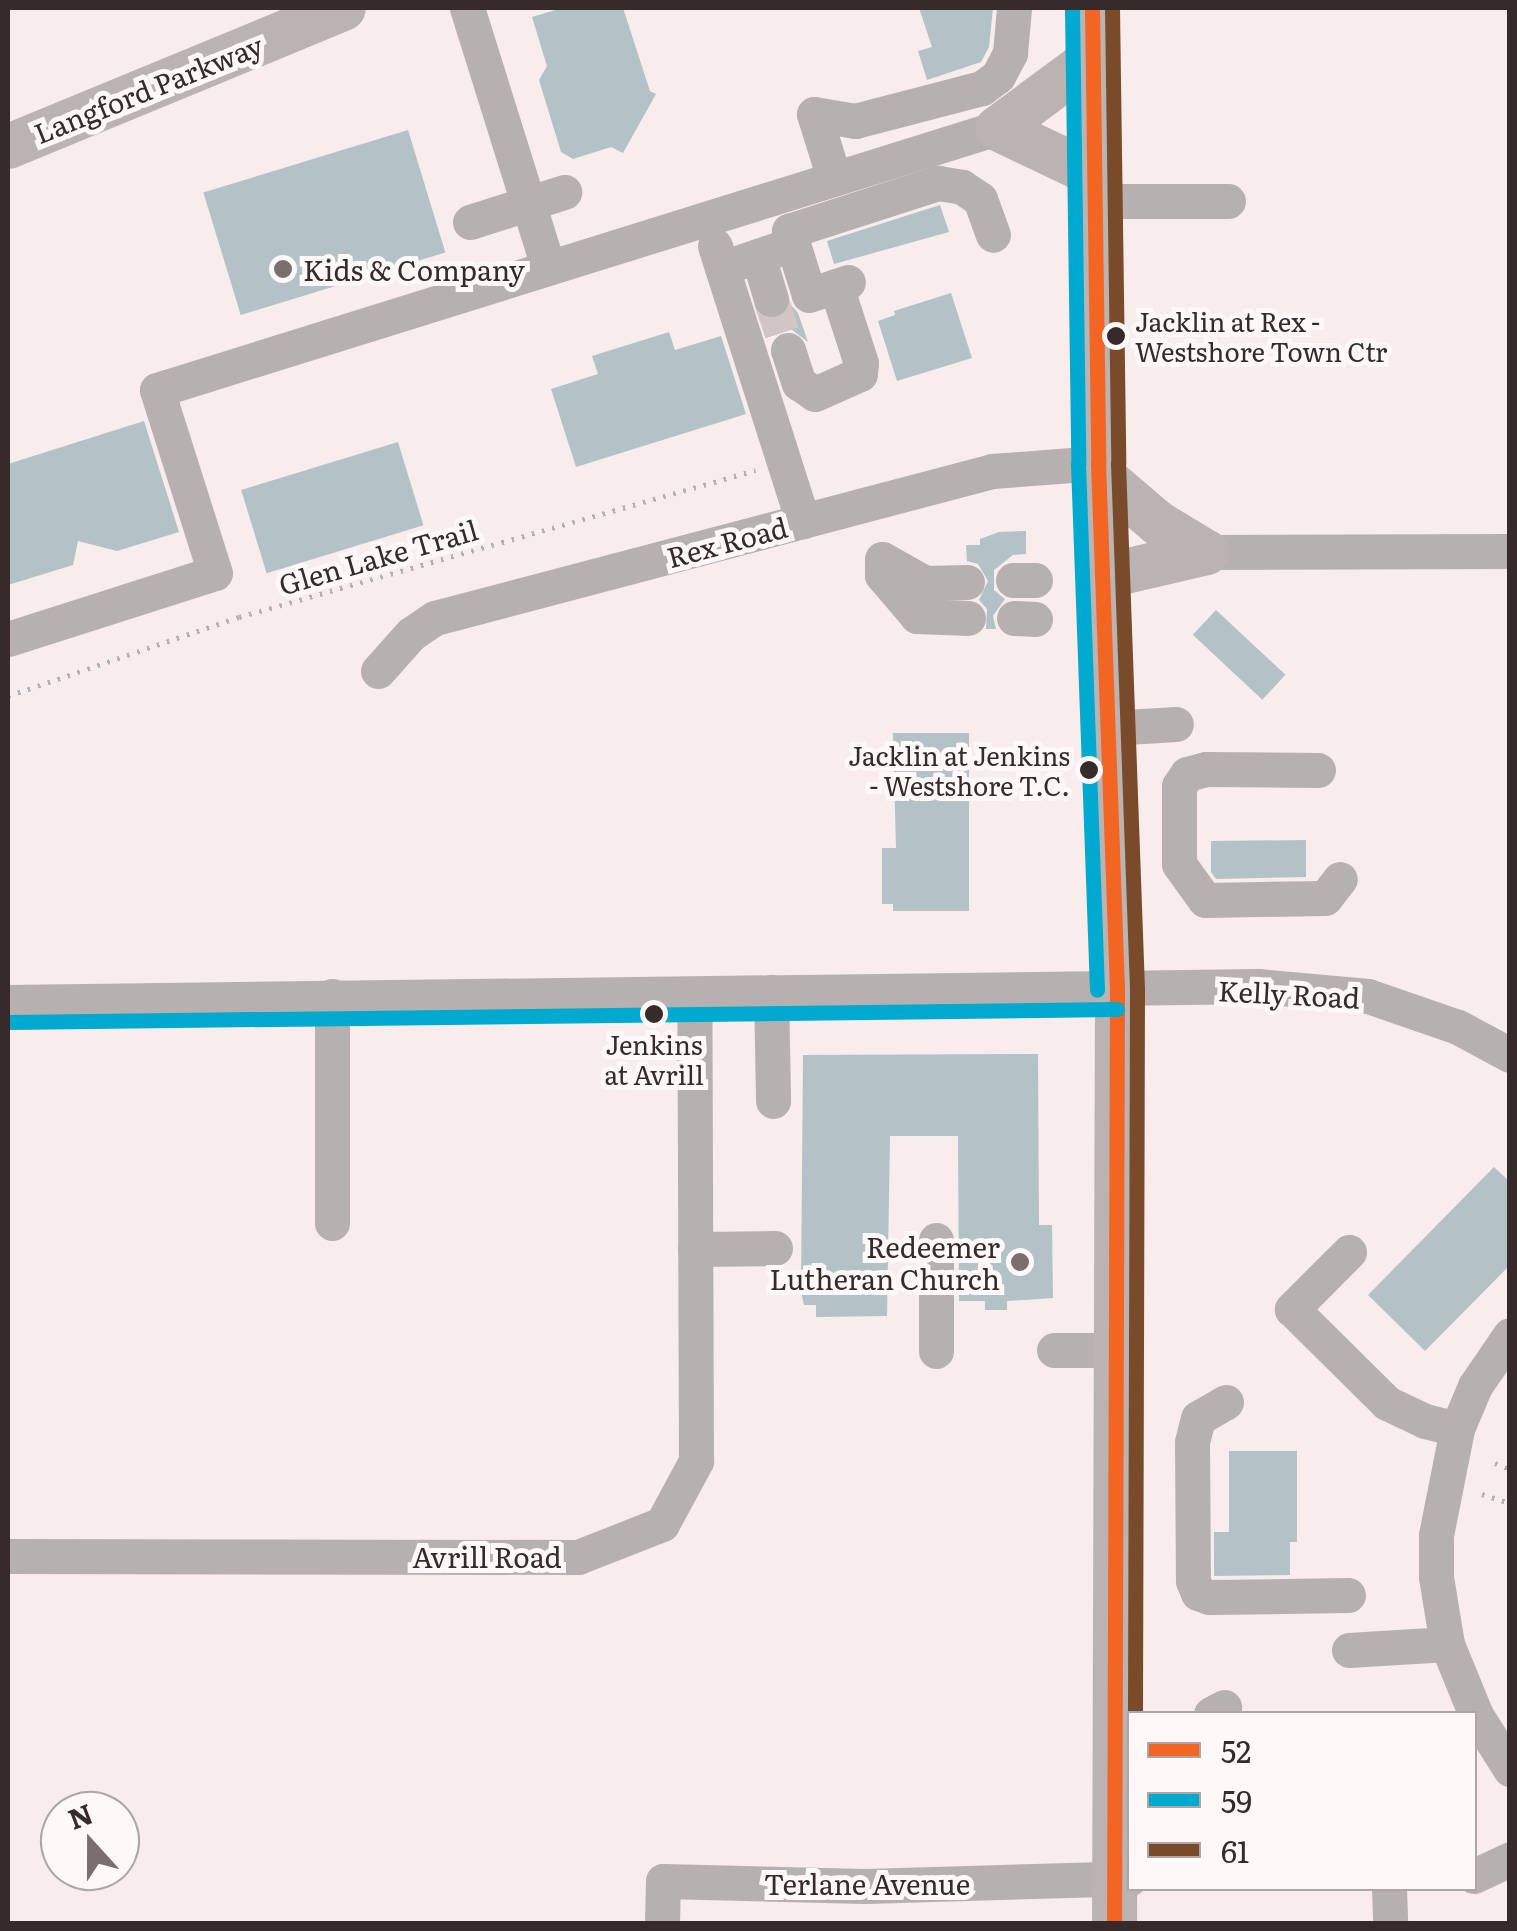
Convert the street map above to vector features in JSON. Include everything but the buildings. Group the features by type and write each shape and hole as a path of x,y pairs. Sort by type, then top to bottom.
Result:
{"main road":[{"name":"Langford Parkway","path":"8,146 343,8"},
{"path":"1092,8 1098,468 1117,989 1122,1878 1114,1924"},
{"path":"1094,57 997,128 1095,187"},
{"path":"1098,468 1158,522 1206,552"},
{"path":"1103,576 1206,552"}],"street":[{"path":"467,8 548,266"},
{"path":"868,206 845,175 814,114 856,121 982,88 998,76 1010,53 1014,8"},
{"path":"8,639 215,573 192,463 158,390 399,330 478,302 548,266 997,128"},
{"path":"788,350 799,383 815,394 860,374 861,363 842,284 809,294 789,231 938,183 962,187 980,199 993,235"},
{"path":"1095,187 1228,201"},
{"path":"470,222 564,192"},
{"path":"706,218 721,287 803,522"},
{"path":"721,287 758,256 794,244"},
{"path":"758,256 772,298"},
{"name":"Rex Road","path":"378,671 411,634 435,618 992,470 1098,468"},
{"path":"1206,552 1312,567 1510,551"},
{"path":"967,582 925,583 882,560 882,575 918,616 968,618"},
{"path":"1109,728 1176,724"},
{"path":"1318,770 1206,769 1188,774 1179,786 1179,864 1205,900 1325,898 1340,879"},
{"name":"Kelly Road","path":"8,1002 1258,986 1368,996 1458,1027 1510,1054"},
{"path":"772,992 773,1102"},
{"name":"Avrill Road","path":"8,1556 578,1557 662,1524 696,1461 694,994"},
{"path":"332,996 332,1223"},
{"path":"936,1240 936,1351"},
{"path":"695,1250 775,1248"},
{"path":"1348,1252 1292,1310 1387,1403 1425,1422 1457,1429"},
{"path":"1474,1711 1447,1644 1436,1577 1436,1536 1457,1429 1475,1386 1510,1335"},
{"path":"1054,1350 1119,1350"},
{"path":"1226,1402 1198,1418 1192,1442 1193,1581 1198,1593 1209,1597 1348,1595"},
{"path":"1349,1650 1447,1644"},
{"path":"1477,1717 1510,1769"},
{"path":"1477,1875 1510,1859"},
{"name":"Terlane Avenue","path":"662,1924 662,1881 866,1886 1122,1878"},
{"path":"1389,1891 1390,1924"}],"path":[{"name":"Glen Lake Trail","path":"8,696 239,616 764,468"},
{"path":"1495,1463 1510,1469"},
{"path":"1482,1494 1510,1503"}],"tunnel":[{"path":"771,299 788,350"}],"transit line":[{"name":"59","path":"1072,8 1078,464 1097,990"},
{"name":"52","path":"1092,8 1098,463 1117,989 1114,1924"},
{"name":"61","path":"1112,8 1118,463 1137,989 1135,1711"},
{"name":"59","path":"8,1022 1117,1009"}],"place":[{"name":"Kids & Company","path":"283,269"},
{"name":"Jacklin at Rex - Westshore Town Ctr","path":"1116,336"},
{"name":"Jacklin at Jenkins - Westshore T.C.","path":"1089,770"},
{"name":"Jenkins at Avrill","path":"654,1014"},
{"name":"Redeemer Lutheran Church","path":"1020,1262"}]}
